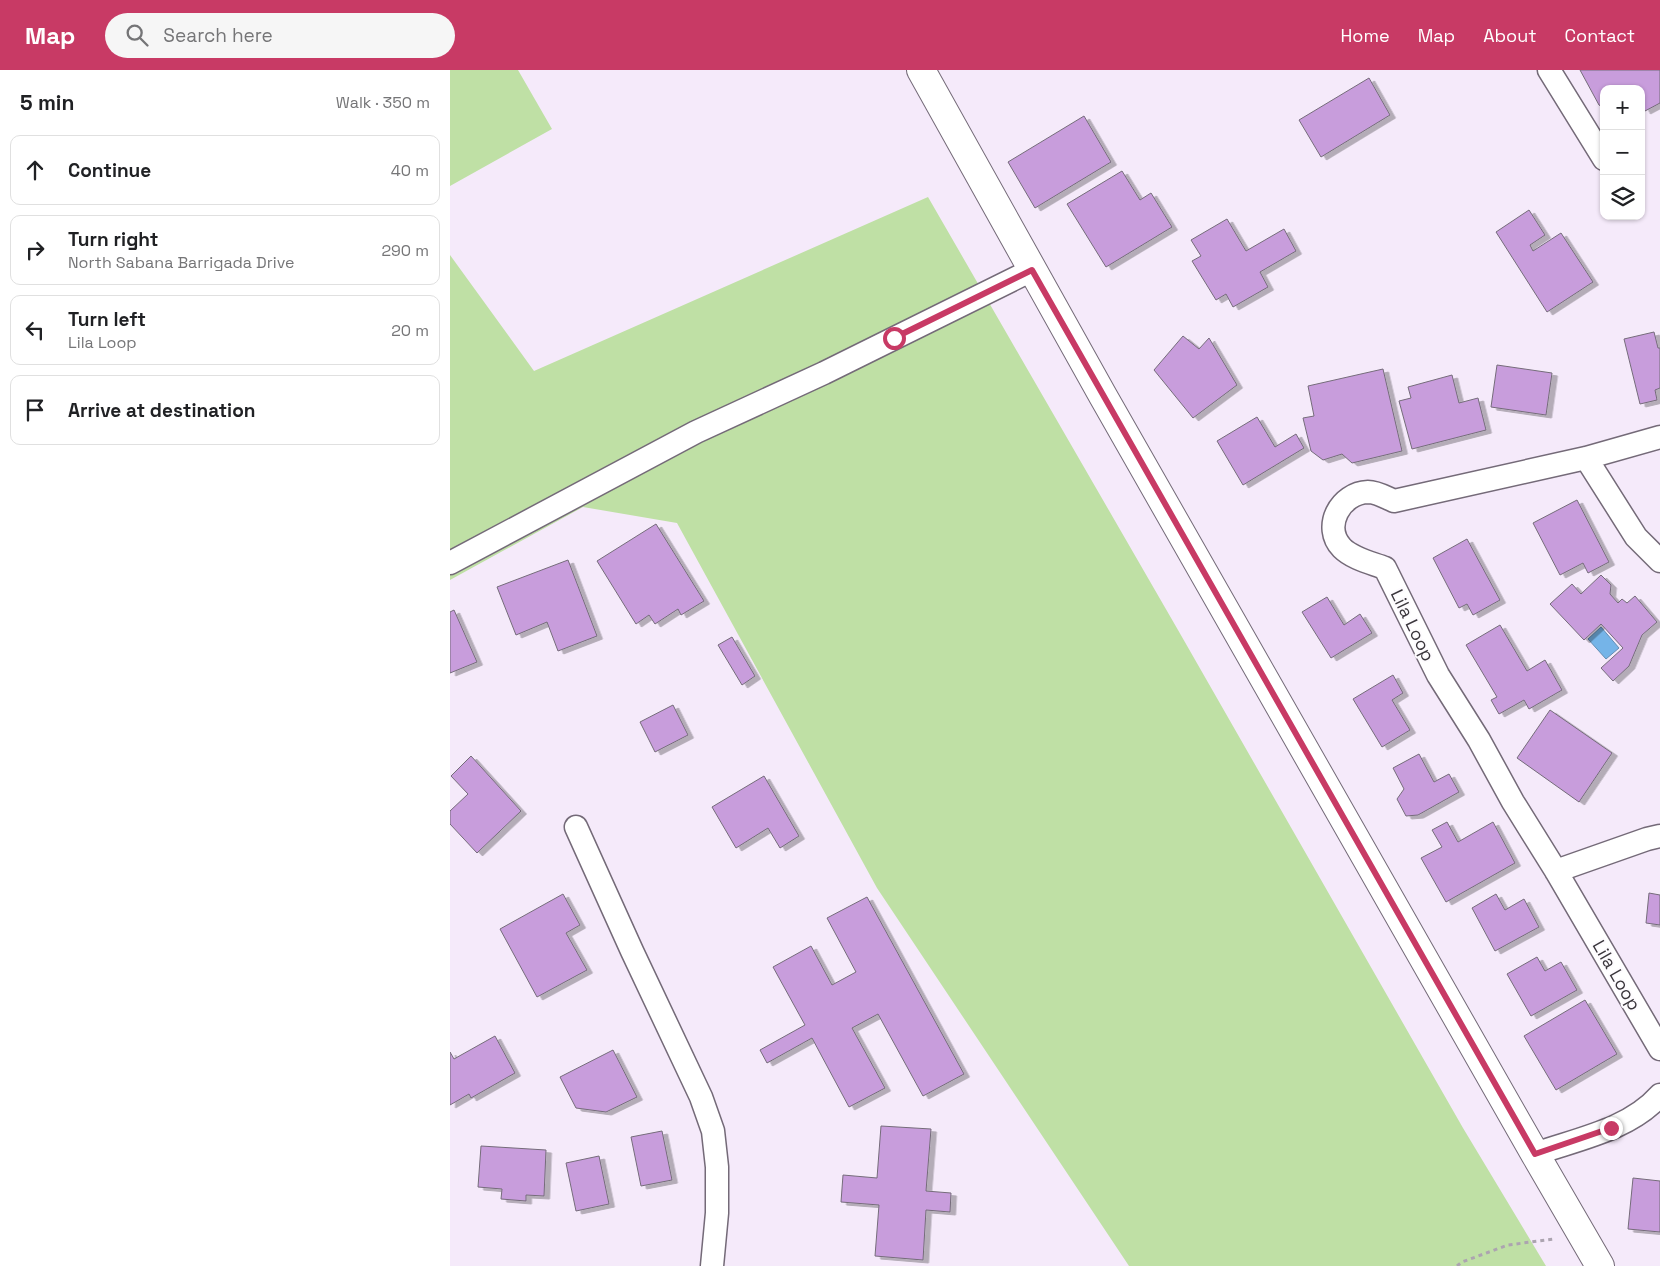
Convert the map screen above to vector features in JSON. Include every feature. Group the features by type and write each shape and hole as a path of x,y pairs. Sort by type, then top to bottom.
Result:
{"main road":[{"path":"921,70 1032,270 1600,1266"}],"street":[{"path":"1549,70 1600,153"},
{"path":"450,563 696,432 824,373 1032,270"},
{"name":"Lila Loop","path":"1660,437 1586,458 1394,501 1377,493 1361,493 1347,498 1341,504 1334,527 1336,539 1346,551 1385,568 1438,675 1479,740 1513,802 1556,871 1660,1049"},
{"path":"1586,458 1636,536 1660,561"},
{"path":"576,827 701,1097 713,1131 717,1167 717,1213 715,1251 712,1266"},
{"path":"1556,871 1647,838 1660,836"},
{"path":"1611,1128 1637,1115 1660,1095"},
{"path":"1535,1154 1611,1128 1644,1118 1660,1116"}],"path":[{"path":"1457,1266 1462,1262 1508,1245 1582,1235"}],"green space":[{"path":"450,70 518,70 552,129 450,186"},
{"path":"928,197 1463,1128 1546,1266 1129,1266 877,888 677,523 583,507 450,580 450,255 534,371"}],"water":[{"path":"1601,627 1619,648 1606,659 1588,639"}],"building":[{"path":"1580,70 1660,70 1660,103 1645,111 1645,85 1600,85 1599,105"},
{"path":"1369,78 1390,115 1321,157 1299,120"},
{"path":"1084,116 1111,162 1035,208 1008,162"},
{"path":"1122,171 1140,200 1151,193 1172,227 1106,267 1067,204"},
{"path":"1529,210 1545,235 1530,245 1533,251 1561,233 1593,282 1547,312 1496,232"},
{"path":"1227,219 1246,251 1284,229 1296,251 1260,272 1268,287 1233,307 1226,294 1216,300 1192,261 1201,256 1191,240"},
{"path":"1654,332 1658,348 1660,348 1660,388 1655,390 1657,400 1640,404 1624,339"},
{"path":"1183,336 1199,349 1209,338 1237,385 1193,418 1154,370"},
{"path":"1497,365 1552,373 1546,415 1491,407"},
{"path":"1383,369 1402,451 1352,463 1342,454 1323,460 1311,451 1303,418 1314,416 1308,386"},
{"path":"1452,375 1459,403 1478,398 1486,430 1412,449 1399,401 1411,398 1408,387"},
{"path":"1257,417 1275,447 1296,434 1304,448 1243,485 1217,441"},
{"path":"1577,500 1609,562 1588,573 1583,563 1560,575 1533,523"},
{"path":"656,524 704,601 681,615 678,609 655,624 649,615 636,624 597,561"},
{"path":"1467,539 1500,600 1473,615 1467,604 1459,608 1433,558"},
{"path":"568,560 597,636 558,651 547,622 516,635 497,587"},
{"path":"1601,575 1611,585 1610,594 1618,603 1622,599 1627,603 1635,596 1657,622 1642,635 1629,666 1613,681 1601,668 1623,648 1601,624 1584,640 1550,604 1572,584 1581,594"},
{"path":"1327,597 1344,625 1360,614 1372,633 1331,658 1302,612"},
{"path":"454,610 477,662 450,673 450,612"},
{"path":"1500,625 1527,671 1545,660 1562,690 1529,709 1524,700 1499,714 1491,700 1497,697 1466,645"},
{"path":"732,637 755,676 742,685 718,645"},
{"path":"1393,675 1403,693 1392,700 1410,730 1382,747 1353,699"},
{"path":"673,705 688,735 655,752 640,722"},
{"path":"1550,710 1612,753 1579,802 1517,758"},
{"path":"1419,754 1434,782 1449,774 1459,792 1418,815 1406,816 1397,799 1404,789 1393,768"},
{"path":"471,756 521,811 477,853 450,824 450,811 468,794 451,776"},
{"path":"764,776 799,836 780,848 768,828 736,848 712,807"},
{"path":"1447,822 1458,842 1493,822 1515,863 1446,902 1421,858 1442,847 1432,830"},
{"path":"1649,893 1660,895 1660,925 1646,923"},
{"path":"563,894 580,925 566,933 587,970 537,997 500,929"},
{"path":"1496,894 1505,910 1524,899 1539,927 1495,951 1472,908"},
{"path":"867,897 964,1074 923,1096 878,1014 852,1028 885,1088 849,1107 812,1038 767,1063 760,1050 805,1025 773,967 811,946 832,985 856,972 827,918"},
{"path":"1537,957 1545,971 1561,962 1577,990 1531,1016 1507,974"},
{"path":"1585,1000 1617,1054 1556,1090 1524,1036"},
{"path":"495,1036 515,1073 471,1098 469,1094 450,1105 450,1052 454,1059"},
{"path":"613,1050 637,1097 606,1112 576,1108 560,1077"},
{"path":"881,1126 931,1129 926,1191 951,1193 950,1212 926,1210 923,1260 875,1256 879,1205 841,1202 843,1175 877,1178"},
{"path":"662,1131 672,1180 641,1186 631,1137"},
{"path":"481,1146 546,1150 544,1196 526,1195 526,1201 501,1199 502,1189 478,1187"},
{"path":"599,1156 609,1204 576,1211 566,1163"},
{"path":"1633,1178 1660,1181 1660,1232 1628,1229"}],"route":[{"path":"894,338 1032,270 1535,1154 1611,1128"}]}
